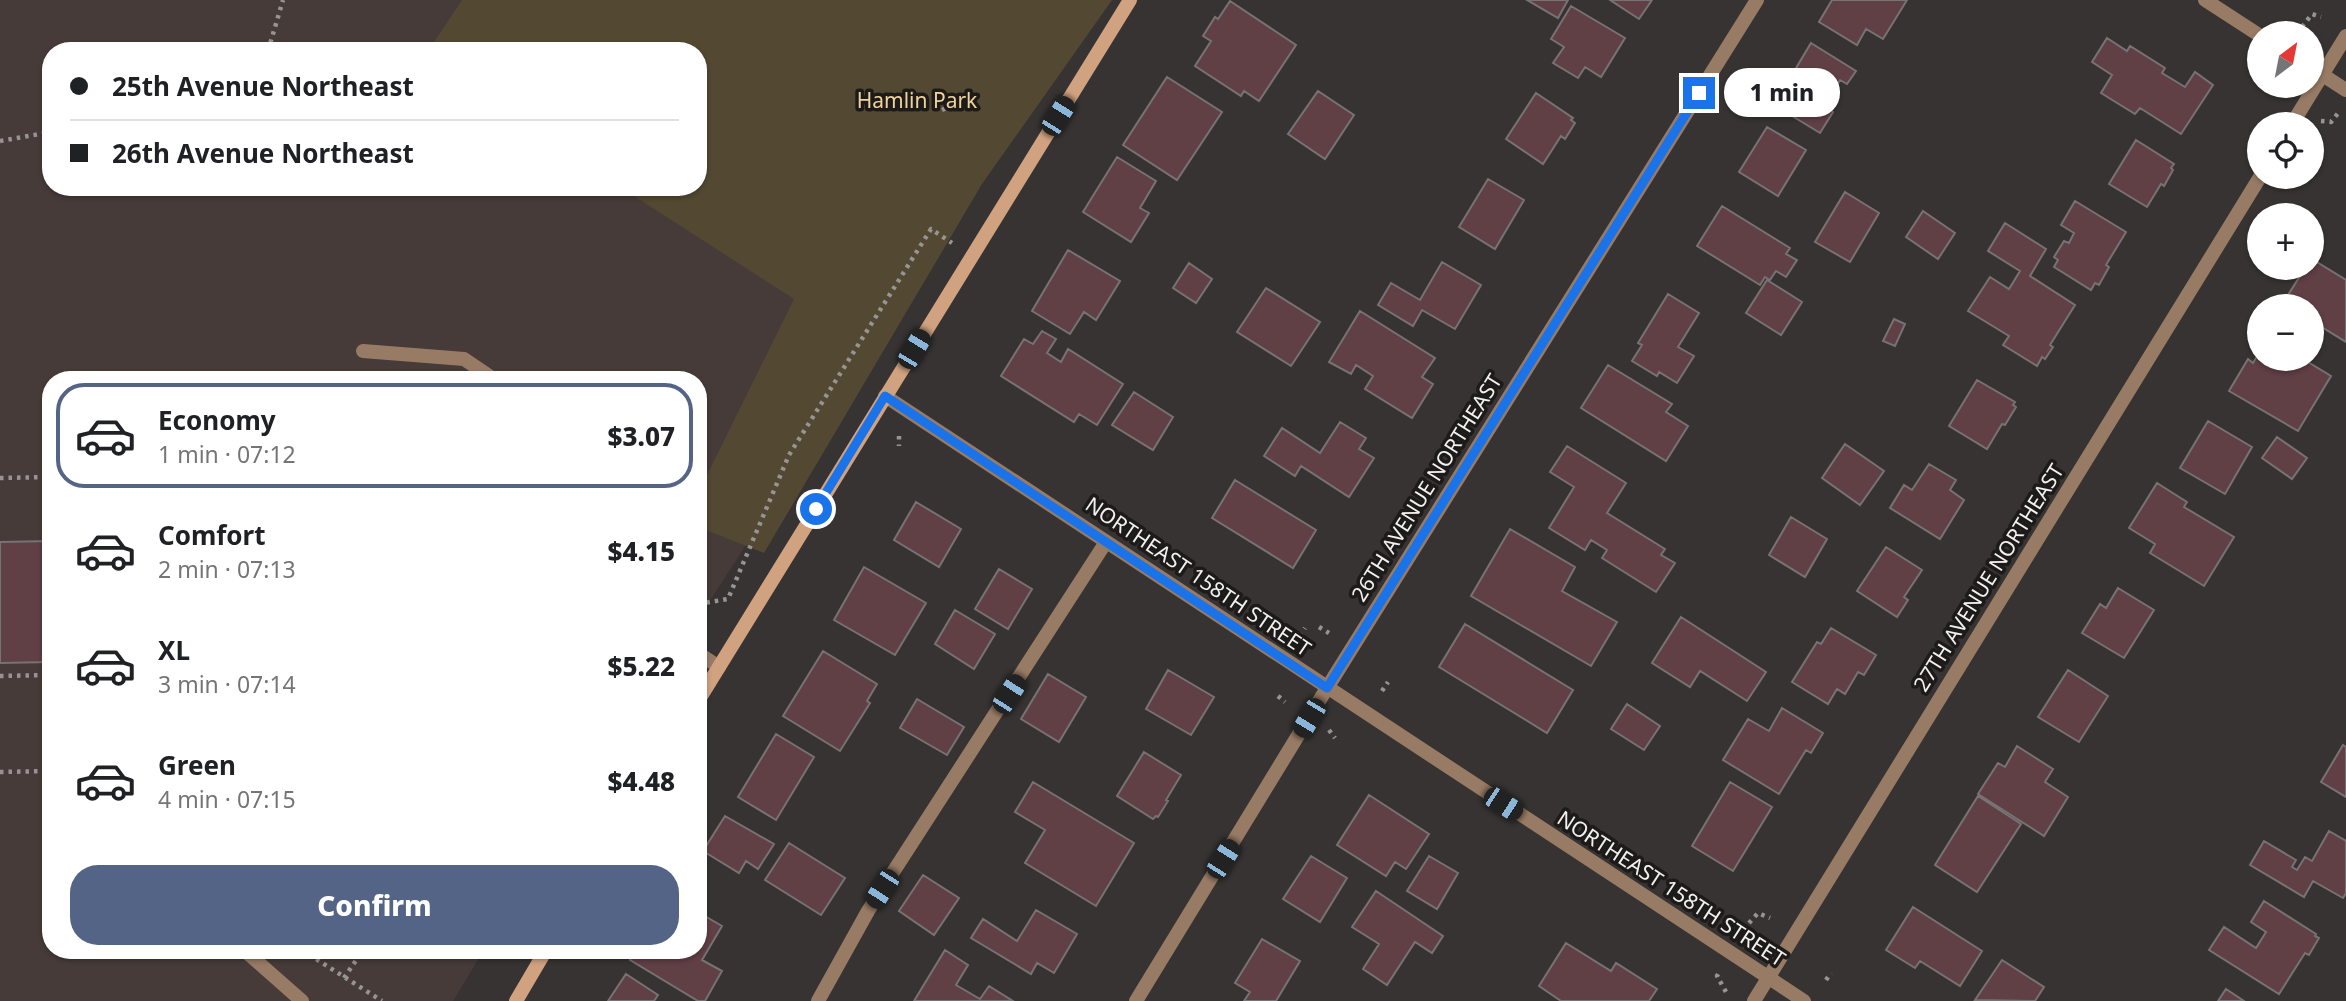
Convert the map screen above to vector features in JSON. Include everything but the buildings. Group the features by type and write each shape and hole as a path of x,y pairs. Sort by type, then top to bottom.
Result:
{"street":[{"path":"707,686 1130,0"},
{"name":"26TH AVENUE NORTHEAST","path":"1136,1001 1327,688 1757,0"},
{"path":"2205,0 2247,26"},
{"path":"2324,63 2346,36"},
{"path":"2324,76 2346,90"},
{"name":"27TH AVENUE NORTHEAST","path":"1754,1001 2253,189"},
{"path":"363,351 464,359 482,371"},
{"name":"NORTHEAST 158TH STREET","path":"885,396 1804,1001"},
{"path":"818,1001 868,911 1106,542"},
{"path":"707,659 719,667"},
{"path":"254,959 302,1001"},
{"path":"516,1001 542,959"}],"path":[{"path":"271,42 283,0"},
{"path":"2307,21 2312,14 2321,17"},
{"path":"942,110 966,98"},
{"path":"2324,121 2331,122 2340,111"},
{"path":"0,141 42,134"},
{"path":"707,602 728,599 789,455 931,229 971,255"},
{"path":"899,436 900,446"},
{"path":"0,478 42,477"},
{"path":"1319,627 1329,633"},
{"path":"1300,636 1305,628"},
{"path":"0,676 42,675"},
{"path":"1382,691 1388,682"},
{"path":"1278,696 1285,702"},
{"path":"1329,730 1335,738"},
{"path":"0,772 42,771"},
{"path":"1749,923 1758,913 1770,918"},
{"path":"316,959 382,1001"},
{"path":"344,978 357,959"},
{"path":"1826,980 1831,973"}],"shaded area":[{"path":"0,0 566,0 633,42 42,42 42,196 707,196 707,189 945,238 707,605 707,371 42,371 42,959 479,959 453,1001 0,1001"}],"green space":[{"name":"Hamlin Park","path":"462,0 1112,0 982,184 764,553 707,531 707,475 794,299 634,196 707,196 707,42 434,42"}],"route":[{"path":"816,509 885,396 1327,688 1699,93"}]}
